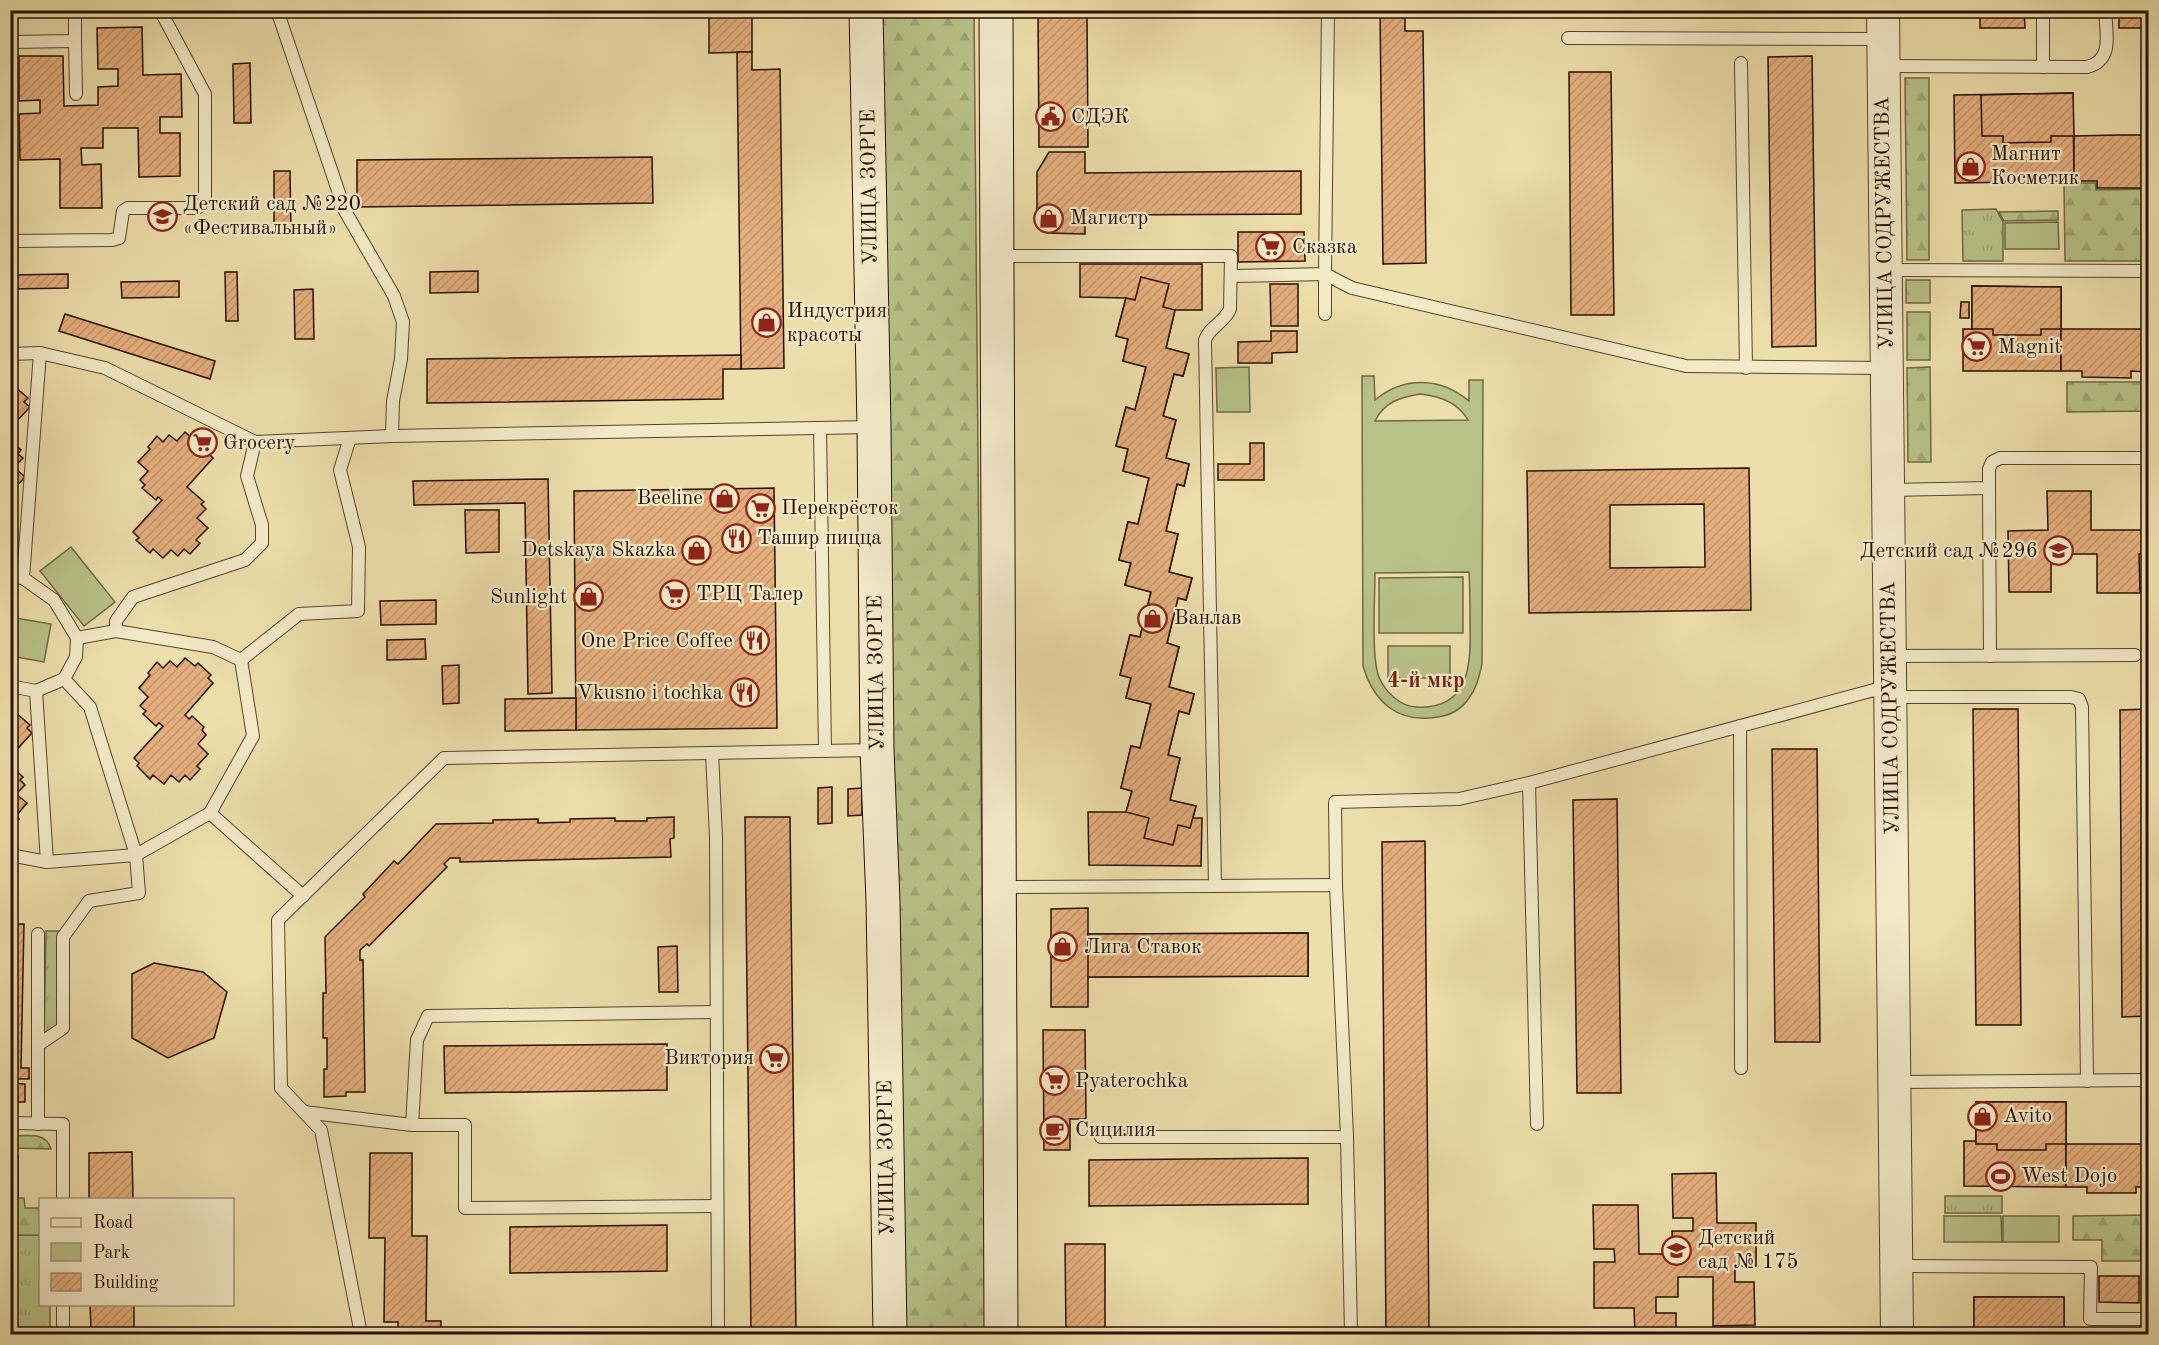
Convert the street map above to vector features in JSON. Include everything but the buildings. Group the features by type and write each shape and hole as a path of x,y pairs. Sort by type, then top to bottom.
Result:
{"main road":[{"name":"УЛИЦА ЗОРГЕ","path":"866,10 874,427 877,750 883,913 890,1335"},
{"path":"996,10 1001,1335"}],"street":[{"name":"УЛИЦА СОДРУЖЕСТВА","path":"1884,38 1897,1335"}],"lane":[{"path":"76,94 75,15 78,10"},
{"path":"10,241 112,240 119,238 123,211 128,208 197,208 203,204 205,196 204,94 160,10"},
{"path":"277,10 345,211 394,296 404,322 401,359 393,401 392,436"},
{"path":"1325,314 1328,10"},
{"path":"2043,10 2043,67"},
{"path":"1568,38 1884,38 2043,67 2087,67 2098,64 2106,55 2106,10"},
{"path":"10,42 75,41"},
{"path":"1741,63 1746,368"},
{"path":"997,256 1231,256 1230,309 1205,340 1215,886"},
{"path":"1886,270 2148,271"},
{"path":"1231,276 1325,274 1352,288 1686,366 1887,368"},
{"path":"10,354 40,353 105,368 255,442 392,436 874,427"},
{"path":"10,686 36,691 64,679 76,657 77,638 54,600 17,577 40,353"},
{"path":"820,428 825,752"},
{"path":"242,660 299,614 358,611 359,547 340,470 350,438"},
{"path":"116,631 116,621 133,597 245,561 262,543 262,525 247,476 255,442"},
{"path":"1990,656 1989,469 1992,462 2000,458 2148,458"},
{"path":"1888,490 1989,488"},
{"path":"77,638 116,631 213,647 242,660"},
{"path":"1351,1335 1347,1137 1336,885 1335,802 1459,800 1740,726 1890,679 1990,656 2135,655"},
{"path":"10,855 47,862 136,855 210,813 253,736 242,660"},
{"path":"38,1045 63,1028 63,937 89,901 139,893 136,855 90,707 64,679"},
{"path":"1890,679 2071,696 2079,699 2082,707 2087,1081"},
{"path":"36,691 47,862"},
{"path":"1740,726 1741,1068"},
{"path":"361,1335 321,1130 281,1088 278,920 444,758 877,750"},
{"path":"712,753 716,837 718,1335"},
{"path":"1529,783 1538,1124"},
{"path":"210,813 303,896"},
{"path":"999,887 1336,885"},
{"path":"38,934 38,1124"},
{"path":"412,1125 417,1040 428,1016 716,1012"},
{"path":"1895,1082 2145,1080"},
{"path":"304,1112 412,1125 465,1125 465,1208 717,1206"},
{"path":"10,1123 63,1124 63,1198"},
{"path":"1101,1137 1347,1137"},
{"path":"1897,1266 2091,1267 2090,1319 2142,1319"},
{"path":"63,1306 63,1335"}],"green space":[{"path":"880,11 974,11 986,1334 902,1334"},
{"path":"1905,78 1929,78 1929,260 1907,260"},
{"path":"2064,183 2095,183 2096,190 2147,189 2148,184 2148,261 2065,261"},
{"path":"1996,209 2003,222 2003,261 1963,261 1962,210"},
{"path":"2058,211 2058,220 2004,221 1999,212"},
{"path":"2058,222 2059,249 2005,249 2005,223"},
{"path":"1906,280 1930,280 1930,303 1906,303"},
{"path":"1907,312 1930,312 1930,360 1907,360"},
{"path":"1249,367 1250,412 1217,412 1216,368"},
{"path":"1930,367 1931,462 1908,462 1907,368"},
{"path":"1362,376 1374,376 1375,400 1398,387 1422,382 1446,387 1469,401 1469,380 1483,380 1482,664 1476,686 1466,702 1452,713 1438,717 1411,717 1400,714 1381,700 1374,691 1363,666","holes":["1420,394 1435,396 1454,404 1468,420 1375,421 1388,405","1469,572 1470,653 1464,681 1458,692 1448,701 1434,706 1416,707 1404,704 1385,688 1377,668 1374,642 1375,573"]},
{"path":"2067,382 2148,382 2148,411 2067,412"},
{"path":"71,547 115,602 84,626 40,571"},
{"path":"1463,577 1463,633 1379,633 1379,578"},
{"path":"10,617 51,624 44,662 11,656"},
{"path":"1388,646 1450,646 1450,678 1388,678"},
{"path":"46,931 58,931 57,1025 44,1034"},
{"path":"11,1136 40,1137 45,1139 51,1149 11,1148"},
{"path":"1945,1196 2002,1196 2002,1213 1945,1213"},
{"path":"11,1198 24,1198 25,1208 39,1208 39,1235 11,1235"},
{"path":"2148,1215 2148,1242 2141,1242 2141,1261 2102,1261 2102,1240 2073,1240 2073,1216"},
{"path":"1944,1216 2001,1216 2002,1242 1944,1242"},
{"path":"2003,1216 2059,1216 2059,1242 2003,1242"},
{"path":"10,1235 39,1235 39,1306 50,1306 50,1334 15,1334 15,1304 10,1303"}],"place":[{"name":"СДЭК","path":"1050,117"},
{"name":"Магнит Косметик","path":"1970,166"},
{"name":"Детский сад №220 «Фестивальный»","path":"162,216"},
{"name":"Магистр","path":"1049,218"},
{"name":"Сказка","path":"1271,247"},
{"name":"Индустрия красоты","path":"766,323"},
{"name":"Magnit","path":"1977,347"},
{"name":"Grocery","path":"202,443"},
{"name":"Beeline","path":"724,498"},
{"name":"Перекрёсток","path":"760,508"},
{"name":"Ташир пицца","path":"736,538"},
{"name":"Detskaya Skazka","path":"697,550"},
{"name":"Детский сад №296","path":"2059,551"},
{"name":"ТРЦ Талер","path":"675,594"},
{"name":"Sunlight","path":"588,597"},
{"name":"Ванлав","path":"1153,618"},
{"name":"One Price Coffee","path":"754,641"},
{"name":"Vkusno i tochka","path":"744,693"},
{"name":"Лига Ставок","path":"1063,947"},
{"name":"Виктория","path":"775,1058"},
{"name":"Pyaterochka","path":"1054,1081"},
{"name":"Avito","path":"1982,1116"},
{"name":"Сицилия","path":"1054,1130"},
{"name":"West Dojo","path":"2000,1176"},
{"name":"Детский сад № 175","path":"1677,1250"}],"district":[{"name":"4-й мкр","path":"1426,681"}]}
